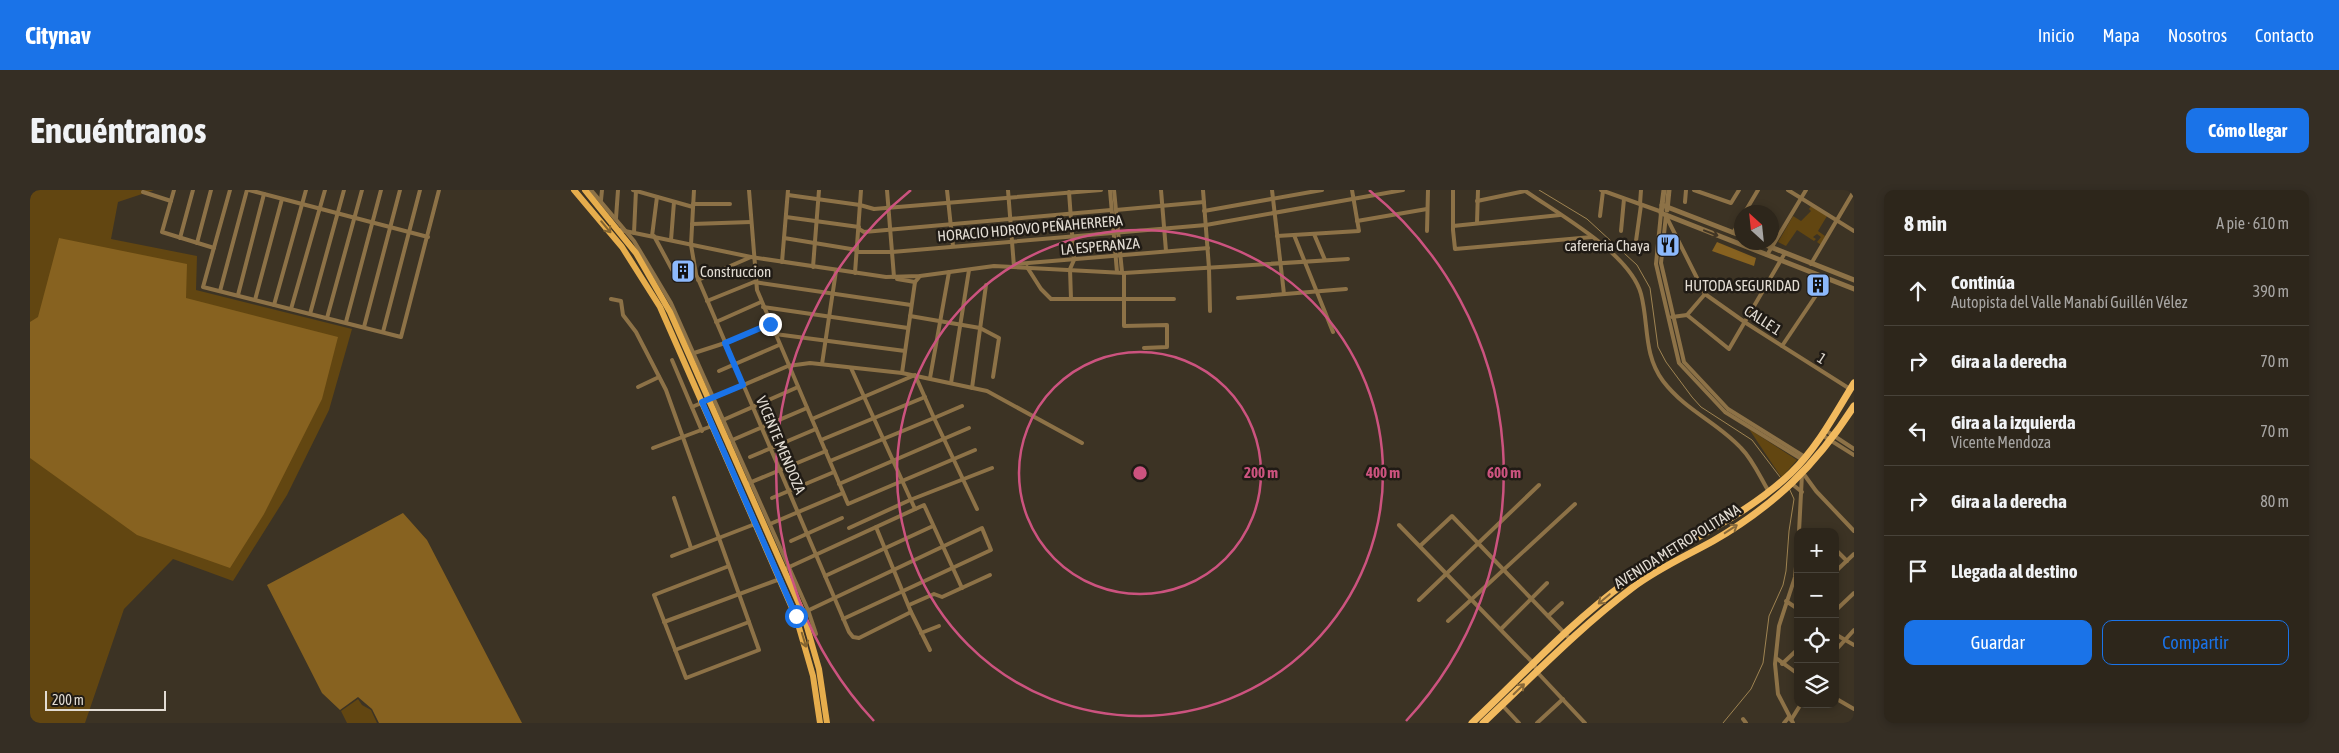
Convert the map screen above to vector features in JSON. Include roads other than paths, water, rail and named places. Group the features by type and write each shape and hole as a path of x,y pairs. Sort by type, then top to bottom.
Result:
{"highway":[{"path":"1472,723 1500,702 1534,664 1565,634 1626,582 1717,528 1785,479 1804,459 1824,432 1852,386"},
{"name":"AVENIDA METROPOLITANA","path":"1483,723 1500,702 1537,672 1633,587 1734,528 1782,493 1803,474 1833,438 1854,406"},
{"path":"1670,555 1674,562"}],"main road":[{"path":"574,190 614,237 660,307 796,616 807,651 820,723"},
{"path":"585,190 624,231 658,287 691,354 805,612 817,662 828,723"}],"street":[{"path":"157,196 159,190"},
{"path":"174,190 162,232 214,248"},
{"path":"180,238 192,190"},
{"path":"197,243 211,190"},
{"path":"230,190 204,287 401,337 439,190"},
{"path":"220,291 248,190 428,237"},
{"path":"274,305 306,190"},
{"path":"291,309 325,190"},
{"path":"310,314 344,190"},
{"path":"327,318 362,190"},
{"path":"346,322 381,190"},
{"path":"364,327 400,190"},
{"path":"382,332 420,190"},
{"path":"591,190 600,204 616,218 624,231 752,257 915,282"},
{"path":"600,204 602,190"},
{"path":"616,218 618,190"},
{"path":"634,233 635,190 674,202 693,205 730,204"},
{"name":"VICENTE MENDOZA","path":"694,190 692,245 693,262 698,280 851,635 859,638 911,612"},
{"path":"749,190 754,282 763,308 848,504 974,450"},
{"path":"782,262 788,190"},
{"path":"814,267 820,190"},
{"path":"855,273 861,190"},
{"path":"887,190 894,277"},
{"path":"947,190 953,246"},
{"path":"1008,190 1014,266"},
{"path":"788,195 860,205 874,209 1069,191 1101,190"},
{"path":"1110,190 1114,210"},
{"path":"1114,190 1118,256 1124,299 1124,326 1167,325 1167,347 1144,348"},
{"path":"1161,190 1166,251"},
{"path":"1203,190 1210,268 1210,310"},
{"path":"1272,190 1284,294"},
{"path":"1204,211 1322,190"},
{"path":"1277,236 1359,231 1352,190"},
{"name":"HORACIO HDROVO PEÑAHERRERA","path":"784,238 857,251 892,252 1206,225 1403,190"},
{"path":"1427,231 1428,190"},
{"path":"1453,190 1455,249 1592,238"},
{"path":"1477,223 1478,190"},
{"path":"1477,200 1524,190 1561,215 1620,261 1637,284 1642,296 1650,355 1662,379 1692,410 1740,446 1769,492"},
{"path":"1600,216 1602,190 1854,289"},
{"path":"1617,196 1619,190"},
{"path":"1635,248 1641,190"},
{"path":"1664,190 1665,206"},
{"path":"1669,190 1663,214 1656,260 1670,317 1684,362 1721,403 1804,459"},
{"path":"1686,190 1686,202"},
{"path":"1694,190 1731,203"},
{"path":"1728,210 1739,190"},
{"path":"1749,205 1758,190"},
{"path":"1788,190 1854,231"},
{"path":"1779,235 1806,190"},
{"path":"1069,191 1074,260 1070,269 1071,299"},
{"path":"144,192 171,201"},
{"path":"1811,264 1854,192"},
{"path":"238,296 264,194"},
{"path":"656,197 653,236 675,275"},
{"path":"255,300 282,199"},
{"path":"1621,231 1624,199"},
{"path":"671,240 674,202"},
{"path":"786,217 859,228 864,232 1204,202"},
{"path":"1665,206 1733,233"},
{"path":"1358,221 1427,210"},
{"name":"CALLE 1","path":"1663,214 1705,294 1782,346"},
{"path":"1453,226 1561,215"},
{"path":"692,224 751,222"},
{"path":"1314,234 1325,260"},
{"path":"1294,235 1333,332"},
{"name":"LA ESPERANZA","path":"886,277 920,276 994,266 1026,266 1208,248"},
{"path":"1767,255 1770,250"},
{"path":"1777,250 1853,278"},
{"path":"1670,317 1687,316 1729,349 1746,323 1785,253"},
{"path":"698,280 752,257"},
{"path":"1026,266 1121,272 1348,259"},
{"path":"1026,266 1040,288 1051,299 1174,299"},
{"path":"822,364 836,270"},
{"path":"951,383 969,270"},
{"path":"930,378 949,272"},
{"path":"902,373 915,282 920,276"},
{"path":"1782,346 1827,279"},
{"path":"707,301 754,282 911,305"},
{"path":"972,388 986,285"},
{"path":"1238,298 1346,289"},
{"path":"1687,316 1705,294"},
{"path":"611,299 621,301 625,319 636,332 660,377 760,650 686,678 654,594 729,566"},
{"path":"716,322 761,302"},
{"path":"763,308 908,328"},
{"path":"910,316 980,328 999,338 993,377"},
{"path":"691,354 725,343 770,324"},
{"path":"775,334 905,351"},
{"path":"718,371 779,345"},
{"name":"1","path":"1782,346 1852,386"},
{"path":"672,360 702,430"},
{"path":"692,407 788,366 803,363 822,364 915,375 993,394 1082,443"},
{"path":"851,368 915,509"},
{"path":"812,419 915,375"},
{"path":"915,375 977,509"},
{"path":"680,380 690,376"},
{"path":"638,387 660,377"},
{"path":"721,421 798,387"},
{"path":"821,440 925,397"},
{"path":"830,461 962,406"},
{"path":"730,441 807,408"},
{"path":"653,448 712,426"},
{"path":"839,484 969,428"},
{"path":"750,457 816,429"},
{"path":"1824,432 1854,455"},
{"path":"1833,438 1854,448"},
{"path":"749,483 826,451"},
{"path":"849,528 910,500 992,468"},
{"path":"772,498 834,472"},
{"path":"1799,528 1803,474"},
{"path":"1803,474 1816,491 1854,531"},
{"path":"1419,600 1539,485"},
{"path":"1791,485 1802,492"},
{"path":"768,525 843,493"},
{"path":"674,498 691,548"},
{"path":"1448,621 1576,504"},
{"path":"787,568 924,505 962,588"},
{"path":"1420,546 1452,516 1571,640"},
{"path":"791,541 842,518"},
{"path":"863,522 867,532"},
{"path":"672,556 755,524"},
{"path":"1399,525 1534,664 1537,672 1585,723"},
{"path":"825,576 933,526"},
{"path":"876,527 911,612 930,650"},
{"path":"816,634 805,612 982,528 991,550 843,619"},
{"path":"1839,553 1848,561"},
{"path":"1839,569 1854,554"},
{"path":"909,604 934,594 942,597 990,575"},
{"path":"664,622 780,579"},
{"path":"1501,629 1548,583"},
{"path":"1791,720 1776,688 1775,656 1779,626 1794,583"},
{"path":"1839,607 1854,593"},
{"path":"1786,602 1794,607"},
{"path":"1548,616 1562,603"},
{"path":"675,650 749,622"},
{"path":"921,634 939,626"},
{"path":"1839,646 1854,630"},
{"path":"1839,637 1854,645"},
{"path":"1782,664 1794,652"},
{"path":"1775,656 1782,664 1794,672"},
{"path":"1537,723 1563,699"},
{"path":"1839,700 1854,709"},
{"path":"1500,702 1519,723"},
{"path":"1784,723 1791,720 1798,708"}],"waterway":[{"path":"1539,190 1587,219 1637,265 1650,288 1658,347 1666,362 1701,407 1752,440 1780,477"},
{"path":"1723,723 1751,689 1763,663 1769,616 1783,585 1786,571 1794,499 1789,488"}],"place":[{"name":"cafereria Chaya","path":"1668,245"},
{"name":"Construccion","path":"683,271"},
{"name":"HUTODA SEGURIDAD","path":"1818,285"}]}
